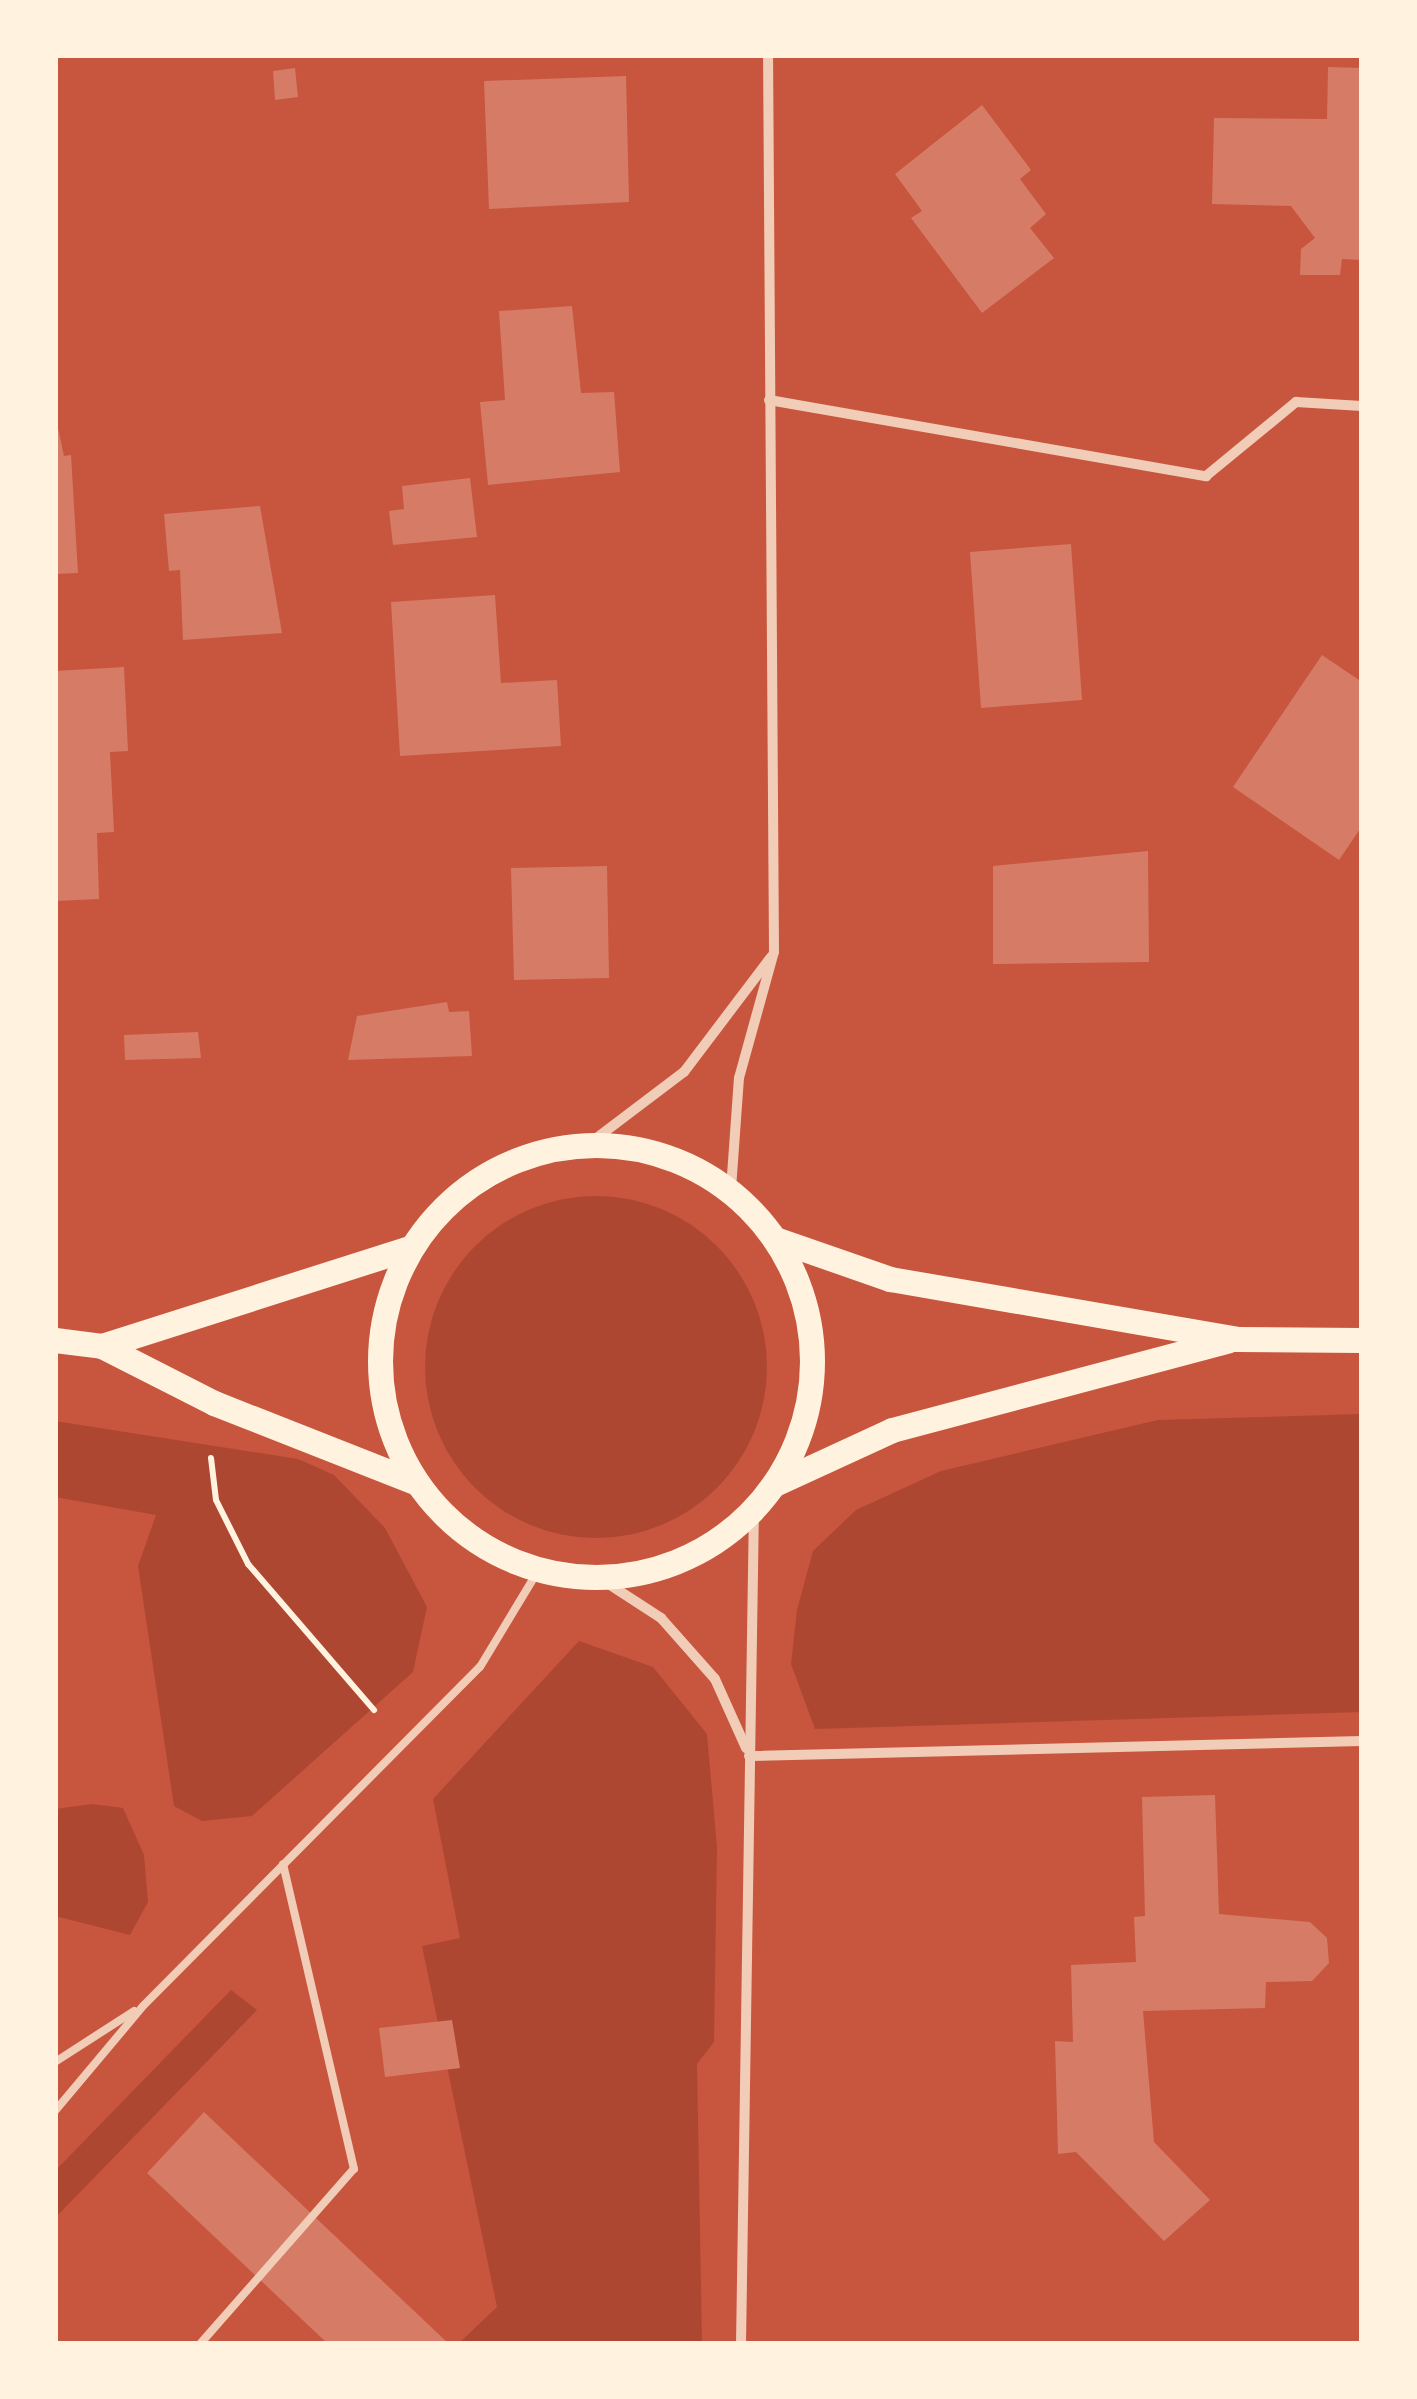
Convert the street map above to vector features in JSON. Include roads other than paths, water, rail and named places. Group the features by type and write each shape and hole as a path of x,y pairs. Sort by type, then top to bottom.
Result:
{"main road":[{"path":"590,1143 664,1154 731,1190 778,1240 804,1298 815,1362 805,1426 778,1483 730,1533 669,1566 601,1579 538,1571 464,1532 416,1483 389,1427 378,1367 386,1306 410,1248 456,1193 519,1156 590,1143"},
{"path":"778,1240 890,1279 1237,1339 1362,1340"},
{"path":"102,1346 410,1248"},
{"path":"778,1483 892,1430 1237,1339"},
{"path":"55,1340 102,1346 214,1403 416,1483"}],"street":[{"path":"731,1190 739,1078 774,952 768,55"},
{"path":"769,400 1206,476 1296,402 1362,406"},
{"path":"590,1143 684,1072 774,952"},
{"path":"741,2344 754,1508"},
{"path":"601,1579 661,1618 715,1678 749,1756"},
{"path":"749,1756 1362,1740"}],"lane":[{"path":"55,2111 142,2006 480,1667 538,1571"},
{"path":"200,2344 354,2169 283,1864"},
{"path":"55,2062 142,2006"}]}
